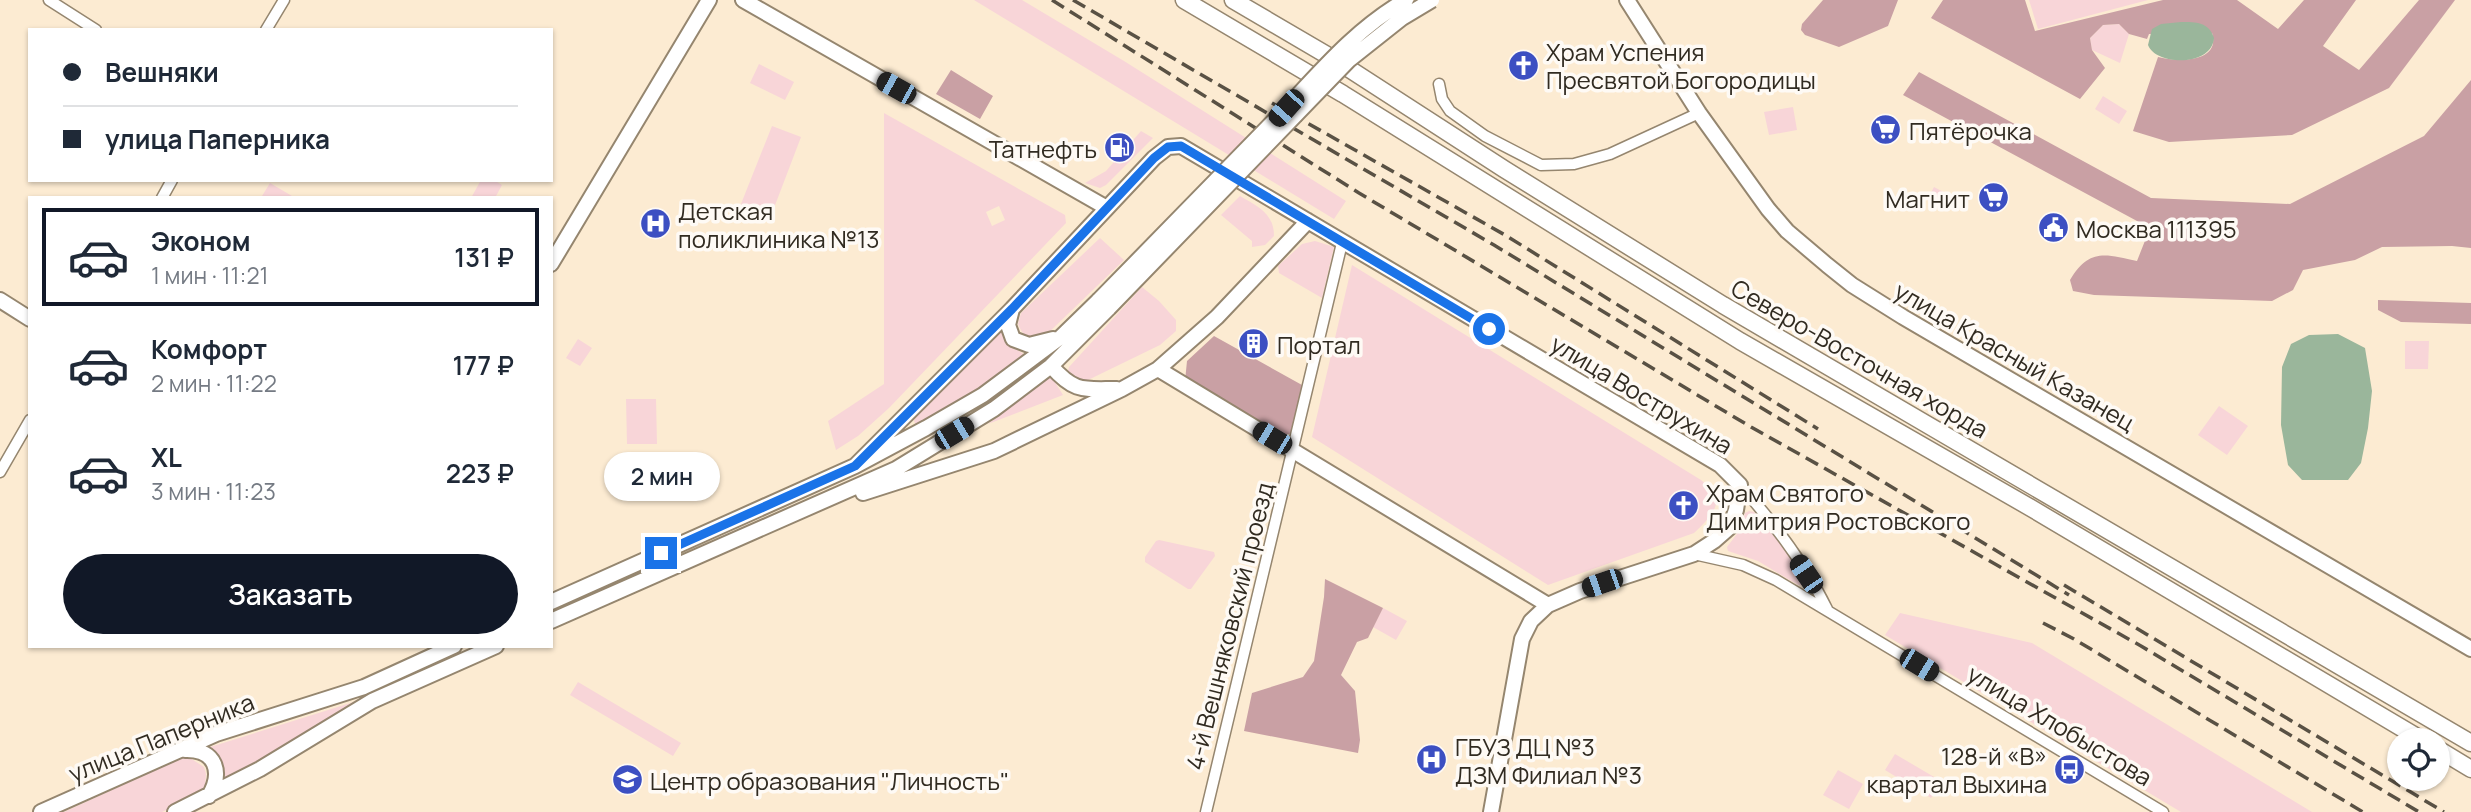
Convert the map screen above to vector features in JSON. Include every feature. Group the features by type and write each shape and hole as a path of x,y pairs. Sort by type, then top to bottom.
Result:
{"main road":[{"name":"Северо-Восточная хорда","path":"1184,0 1343,94 1772,361 2031,508 2402,728"},
{"name":"Северо-Восточная хорда","path":"1233,0 1337,61 1734,312 2471,743"},
{"path":"2450,756 2471,769"}],"street":[{"path":"48,0 93,28"},
{"path":"266,28 284,0"},
{"path":"553,261 709,0"},
{"path":"743,0 1107,208"},
{"path":"553,620 896,469 994,409 1051,366 1104,304 1339,51 1361,31 1406,0"},
{"path":"553,601 855,466 983,395 1104,304 1349,60 1402,18 1432,0"},
{"name":"улица Красный Казанец","path":"1630,3 1699,113 1768,209 1805,247 1852,285 2471,649"},
{"path":"1439,84 1442,99 1450,111 1485,136 1541,165 1574,164 1600,157 1699,113"},
{"name":"улица Вострухина","path":"855,466 1012,309 1154,158 1168,147 1181,146 1720,465 1740,485 1730,527 1694,554 1580,591 1548,605 1531,621 1522,639 1491,812"},
{"path":"798,513 994,451 1158,369 1217,317 1308,222"},
{"name":"4-й Вешняковский проезд","path":"1206,812 1342,243"},
{"path":"0,300 28,317"},
{"path":"1012,309 1008,325 1013,339 1029,345 1062,337"},
{"path":"1051,366 1063,380 1078,389 1122,389"},
{"path":"1158,369 1548,605"},
{"path":"0,472 28,423"},
{"name":"улица Хлобыстова","path":"1740,485 1768,516 1827,610"},
{"name":"улица Хлобыстова","path":"1694,554 1743,565 1776,580 2163,812"},
{"name":"улица Паперника","path":"41,812 60,807 216,734 364,687 450,648"},
{"path":"175,812 260,769 372,701 491,648"},
{"path":"182,750 196,750 208,755 214,763 215,786 209,796"}],"shaded area":[{"path":"974,0 1022,0 1346,201 1334,219"},
{"path":"1823,0 1898,0 1888,26 1839,47 1805,35 1801,30 1802,24"},
{"path":"1943,0 2025,0 2035,31 2163,0 2237,0 2278,29 2304,0 2356,0 2323,46 2359,70 2419,0 2455,0 2389,88 2292,135 2169,142 2133,131 2158,57 2186,60 2204,55 2213,43 2212,33 2149,34 2147,39 2129,34 2119,24 2103,25 2090,38 2092,50 2105,68 2080,99 1931,18"},
{"path":"2029,0 2148,0 2038,29"},
{"path":"2197,23 2209,29 2214,38 2211,47 2204,54 2183,60 2172,60 2153,52 2148,45 2152,29 2161,24"},
{"path":"2119,24 2129,34 2120,63 2092,50 2090,38 2103,25"},
{"path":"759,64 794,82 785,100 750,83"},
{"path":"951,70 993,96 980,119 936,94"},
{"path":"1919,72 2151,198 2290,204 2424,136 2471,80 2471,248 2382,247 2355,260 2303,270 2293,290 2272,301 2094,295 2073,291 2070,280 2091,258 2107,255 2137,261 2150,228 1903,95"},
{"path":"2103,96 2127,111 2119,124 2095,109"},
{"path":"1793,107 1797,130 1769,135 1764,112"},
{"path":"884,113 1065,215 1066,223 889,408 858,436 836,450 828,421 884,384","holes":["999,206 1005,220 992,226 986,212"]},
{"path":"772,126 801,137 769,221 739,209"},
{"path":"1141,131 1153,138 1106,185 1100,188 1085,183 1106,171"},
{"path":"480,182 497,182 502,185 496,196 472,196"},
{"path":"270,183 292,196 262,196"},
{"path":"1934,187 1951,196 1944,210 1927,200"},
{"path":"1240,196 1263,211 1271,221 1274,236 1265,245 1252,247 1252,241 1221,215"},
{"path":"1100,238 1124,260 1043,338 1025,335 1018,324 1021,313"},
{"path":"1315,241 1334,247 1322,298 1279,273 1278,266 1302,244"},
{"path":"1352,265 1701,480 1714,494 1716,501 1712,513 1694,533 1548,585 1312,437"},
{"path":"1142,287 1176,320 1176,331 1160,345 1088,380 1075,380 1067,375 1069,367"},
{"path":"2378,300 2471,303 2471,324 2401,322 2378,310"},
{"path":"1002,327 1009,344 1024,354 977,391 916,425 915,416"},
{"path":"2338,334 2365,348 2372,391 2361,463 2348,480 2302,480 2288,465 2281,425 2282,367 2291,344 2309,335"},
{"path":"1214,336 1302,385 1292,433 1276,438 1185,381 1187,361"},
{"path":"578,339 592,348 580,366 566,358"},
{"path":"2405,341 2429,341 2428,369 2405,369"},
{"path":"1051,376 1063,395 988,424"},
{"path":"626,399 656,399 657,444 627,444"},
{"path":"2219,406 2248,426 2227,455 2198,435"},
{"path":"1754,512 1777,539 1805,579 1804,585 1798,585 1758,561 1728,551 1727,547 1740,530 1745,513"},
{"path":"1159,540 1214,552 1215,556 1191,589 1145,562 1145,557"},
{"path":"1325,579 1383,608 1368,638 1357,642 1341,675 1355,691 1360,740 1358,753 1244,731 1252,693 1303,677 1314,661"},
{"path":"1383,608 1407,621 1396,640 1373,627"},
{"path":"1900,613 2032,643 2312,812 2181,812 1885,635"},
{"path":"578,682 681,743 673,756 570,695"},
{"path":"360,700 222,783 207,748"},
{"path":"1895,754 1941,781 1931,798 1885,770"},
{"path":"181,758 190,758 204,767 205,787 200,794 162,812 64,812"},
{"path":"1838,770 1863,784 1849,809 1823,795"}],"railway":[{"path":"1052,0 1359,193 1751,427 2141,646 2419,812"},
{"path":"1073,0 1494,245 2069,595"},
{"path":"1272,103 1505,235 1818,429"},
{"path":"2064,585 2444,812"},
{"path":"2043,623 2363,812"}],"place":[{"name":"Храм Успения Пресвятой Богородицы","path":"1523,65"},
{"name":"Пятёрочка","path":"1886,130"},
{"name":"Татнефть","path":"1120,148"},
{"name":"Магнит","path":"1993,198"},
{"name":"Детская поликлиника №13","path":"655,224"},
{"name":"Москва 111395","path":"2053,228"},
{"name":"Портал","path":"1254,344"},
{"name":"Храм Святого Димитрия Ростовского","path":"1683,506"},
{"name":"ГБУЗ ДЦ №3 ДЗМ Филиал №3","path":"1432,760"},
{"name":"128-й «В» квартал Выхина","path":"2070,769"},
{"name":"Центр образования \"Личность\"","path":"627,780"}],"route":[{"path":"661,553 855,466 1012,309 1154,158 1168,147 1181,146 1489,329"}]}
